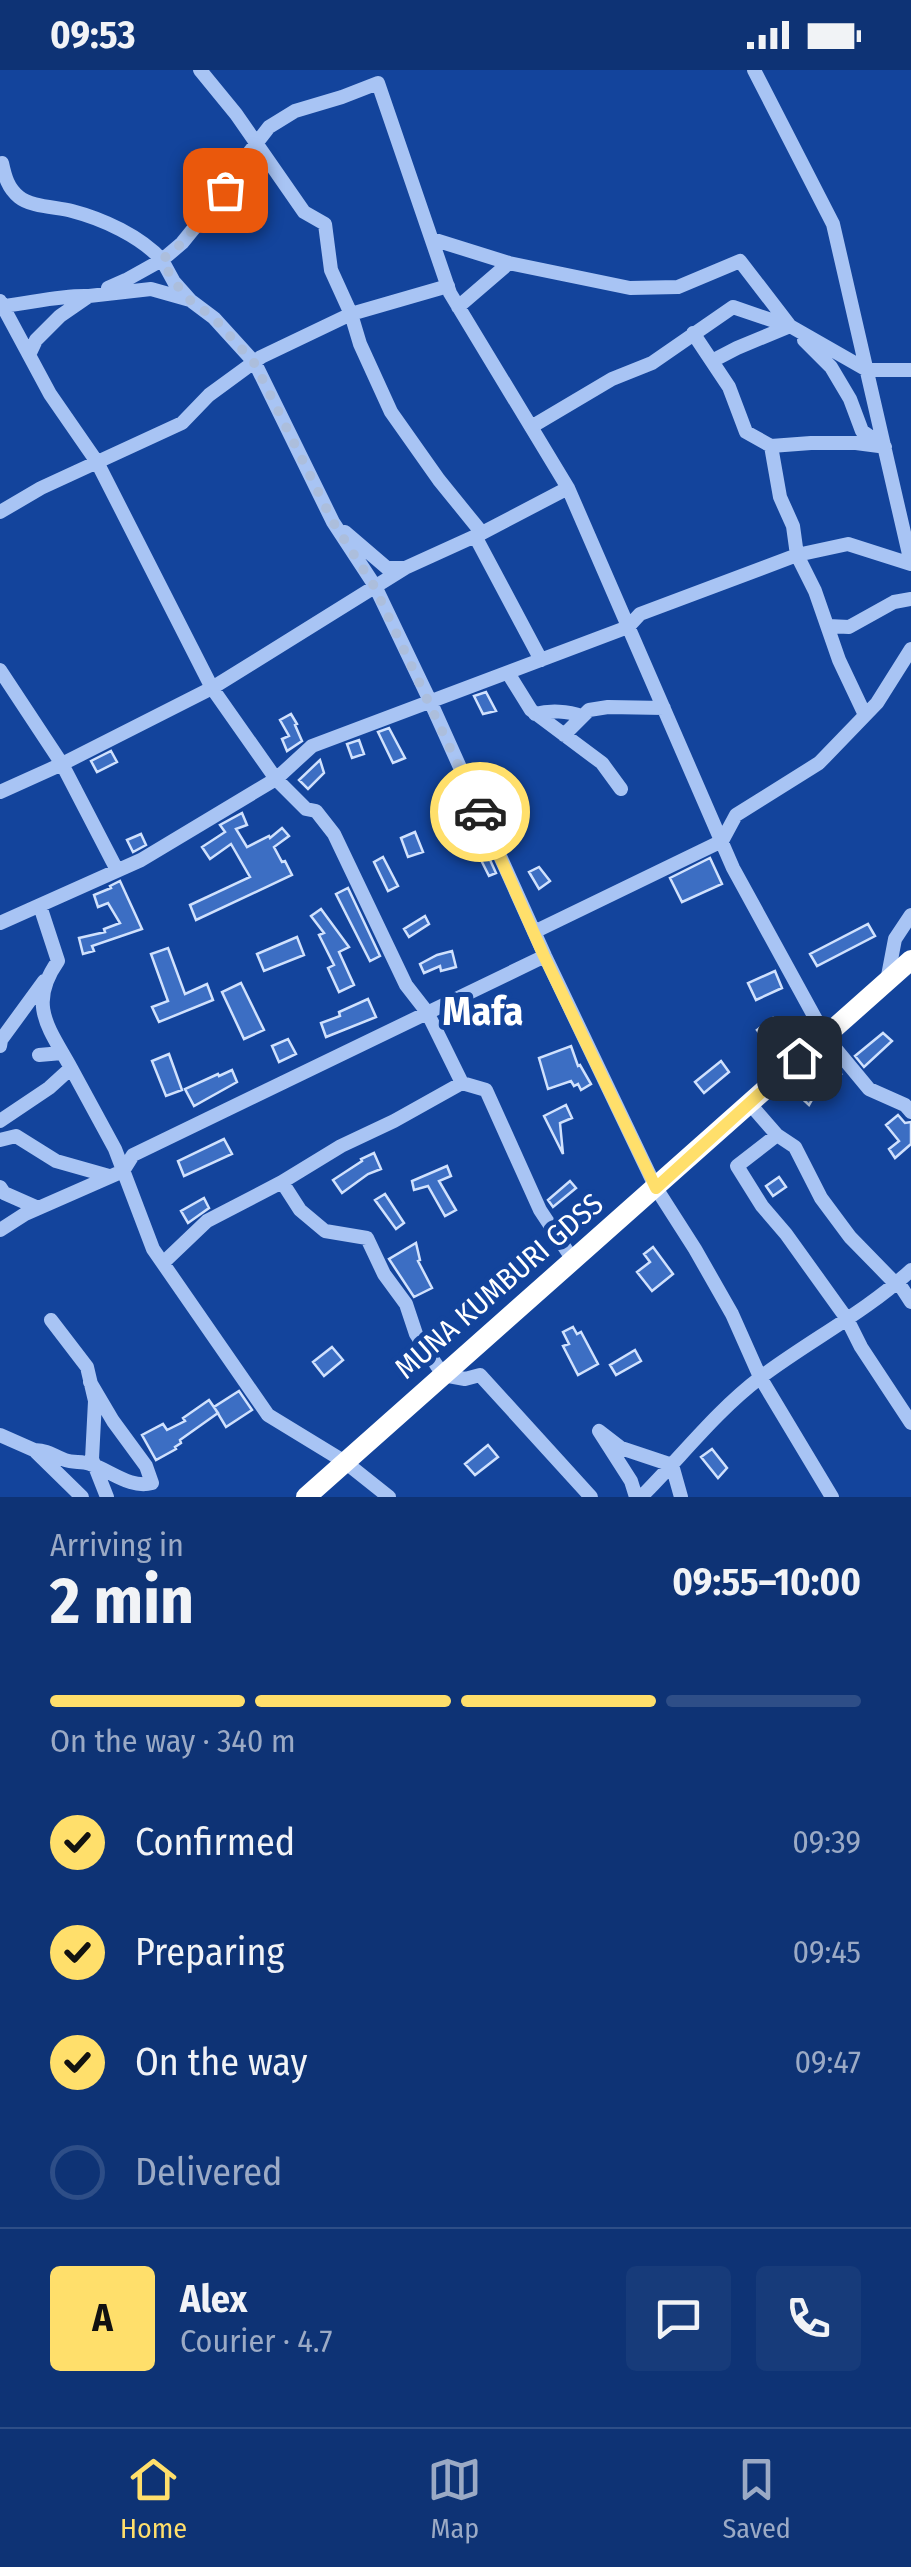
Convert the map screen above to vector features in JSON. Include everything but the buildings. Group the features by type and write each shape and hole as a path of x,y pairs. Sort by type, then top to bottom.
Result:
{"highway":[{"name":"MUNA KUMBURI GDSS","path":"306,1497 911,960"}],"street":[{"path":"200,70 236,114 304,212 325,224 331,270 391,412 478,535 541,660"},
{"path":"754,70 833,224 911,564"},
{"path":"29,354 36,340 60,316 89,296 162,260 182,243 269,128 295,110 378,83 448,286 568,488 733,868 825,1036 869,1089 905,1105 911,1112"},
{"path":"2,163 5,180 22,200 76,212 152,250 190,300 214,318 255,364 333,522 374,586 544,956 656,1188 696,1249 732,1314 760,1377 832,1497"},
{"path":"432,240 508,263 630,288 678,287 740,261 790,326 830,366 850,398 862,431 884,447"},
{"path":"458,307 508,263"},
{"path":"0,512 41,488 182,422 209,395 262,358 352,314 448,286"},
{"path":"190,300 151,290 1,304 50,394 97,462 212,688 276,780 306,809 316,812 334,834 406,985 427,1012 462,1082 486,1090 540,1210 573,1260"},
{"path":"531,427 612,378 652,363 733,308 790,326 867,370 911,370"},
{"path":"712,361 790,326"},
{"path":"692,333 730,387 746,432 771,446 826,443 884,447"},
{"path":"771,446 780,497 792,526 797,555 865,715"},
{"path":"0,792 212,688 406,568 568,488"},
{"path":"333,522 388,568 406,568"},
{"path":"0,922 141,860 276,780 312,746 628,627 640,614 797,555 848,544 911,564"},
{"path":"828,626 848,626 894,602 911,599"},
{"path":"534,932 722,841 736,814 819,762 878,702 911,649"},
{"path":"508,673 531,710 602,763 621,789"},
{"path":"2,675 62,764 117,870"},
{"path":"564,735 589,710 664,708"},
{"path":"536,714 571,712 582,716"},
{"path":"0,1046 58,961 40,906"},
{"path":"887,981 895,940 911,915"},
{"path":"0,1230 38,1208 117,1174 133,1155 544,956"},
{"path":"47,976 41,1012 116,1149 117,1174 163,1263 268,1415 344,1462 389,1497"},
{"path":"39,1054 62,1052"},
{"path":"0,1121 49,1088 70,1068"},
{"path":"163,1263 207,1221 462,1082"},
{"path":"749,1103 777,1135 795,1147 821,1198 850,1237 898,1282 911,1302"},
{"path":"777,1135 737,1166 847,1320 911,1423"},
{"path":"0,1140 16,1136 56,1161 117,1174"},
{"path":"282,1182 300,1210 325,1231 366,1238 384,1274 406,1304 416,1334 443,1376 465,1380 480,1375 591,1497"},
{"path":"0,1187 38,1208"},
{"path":"672,1465 621,1448 599,1431 639,1497 672,1465 760,1377 847,1320 911,1270"},
{"path":"51,1320 86,1366 95,1401 92,1459 108,1497"},
{"path":"0,1435 143,1485 152,1483 146,1466 90,1382"},
{"path":"34,1450 82,1497"},
{"path":"672,1465 681,1497"}],"way so far":[{"path":"225,190 182,243 162,260 190,300 214,318 255,364 333,522 374,586 480,812"}],"district":[{"name":"Mafa","path":"483,1011"}],"route":[{"path":"480,812 544,956 656,1188 799,1058"}]}
